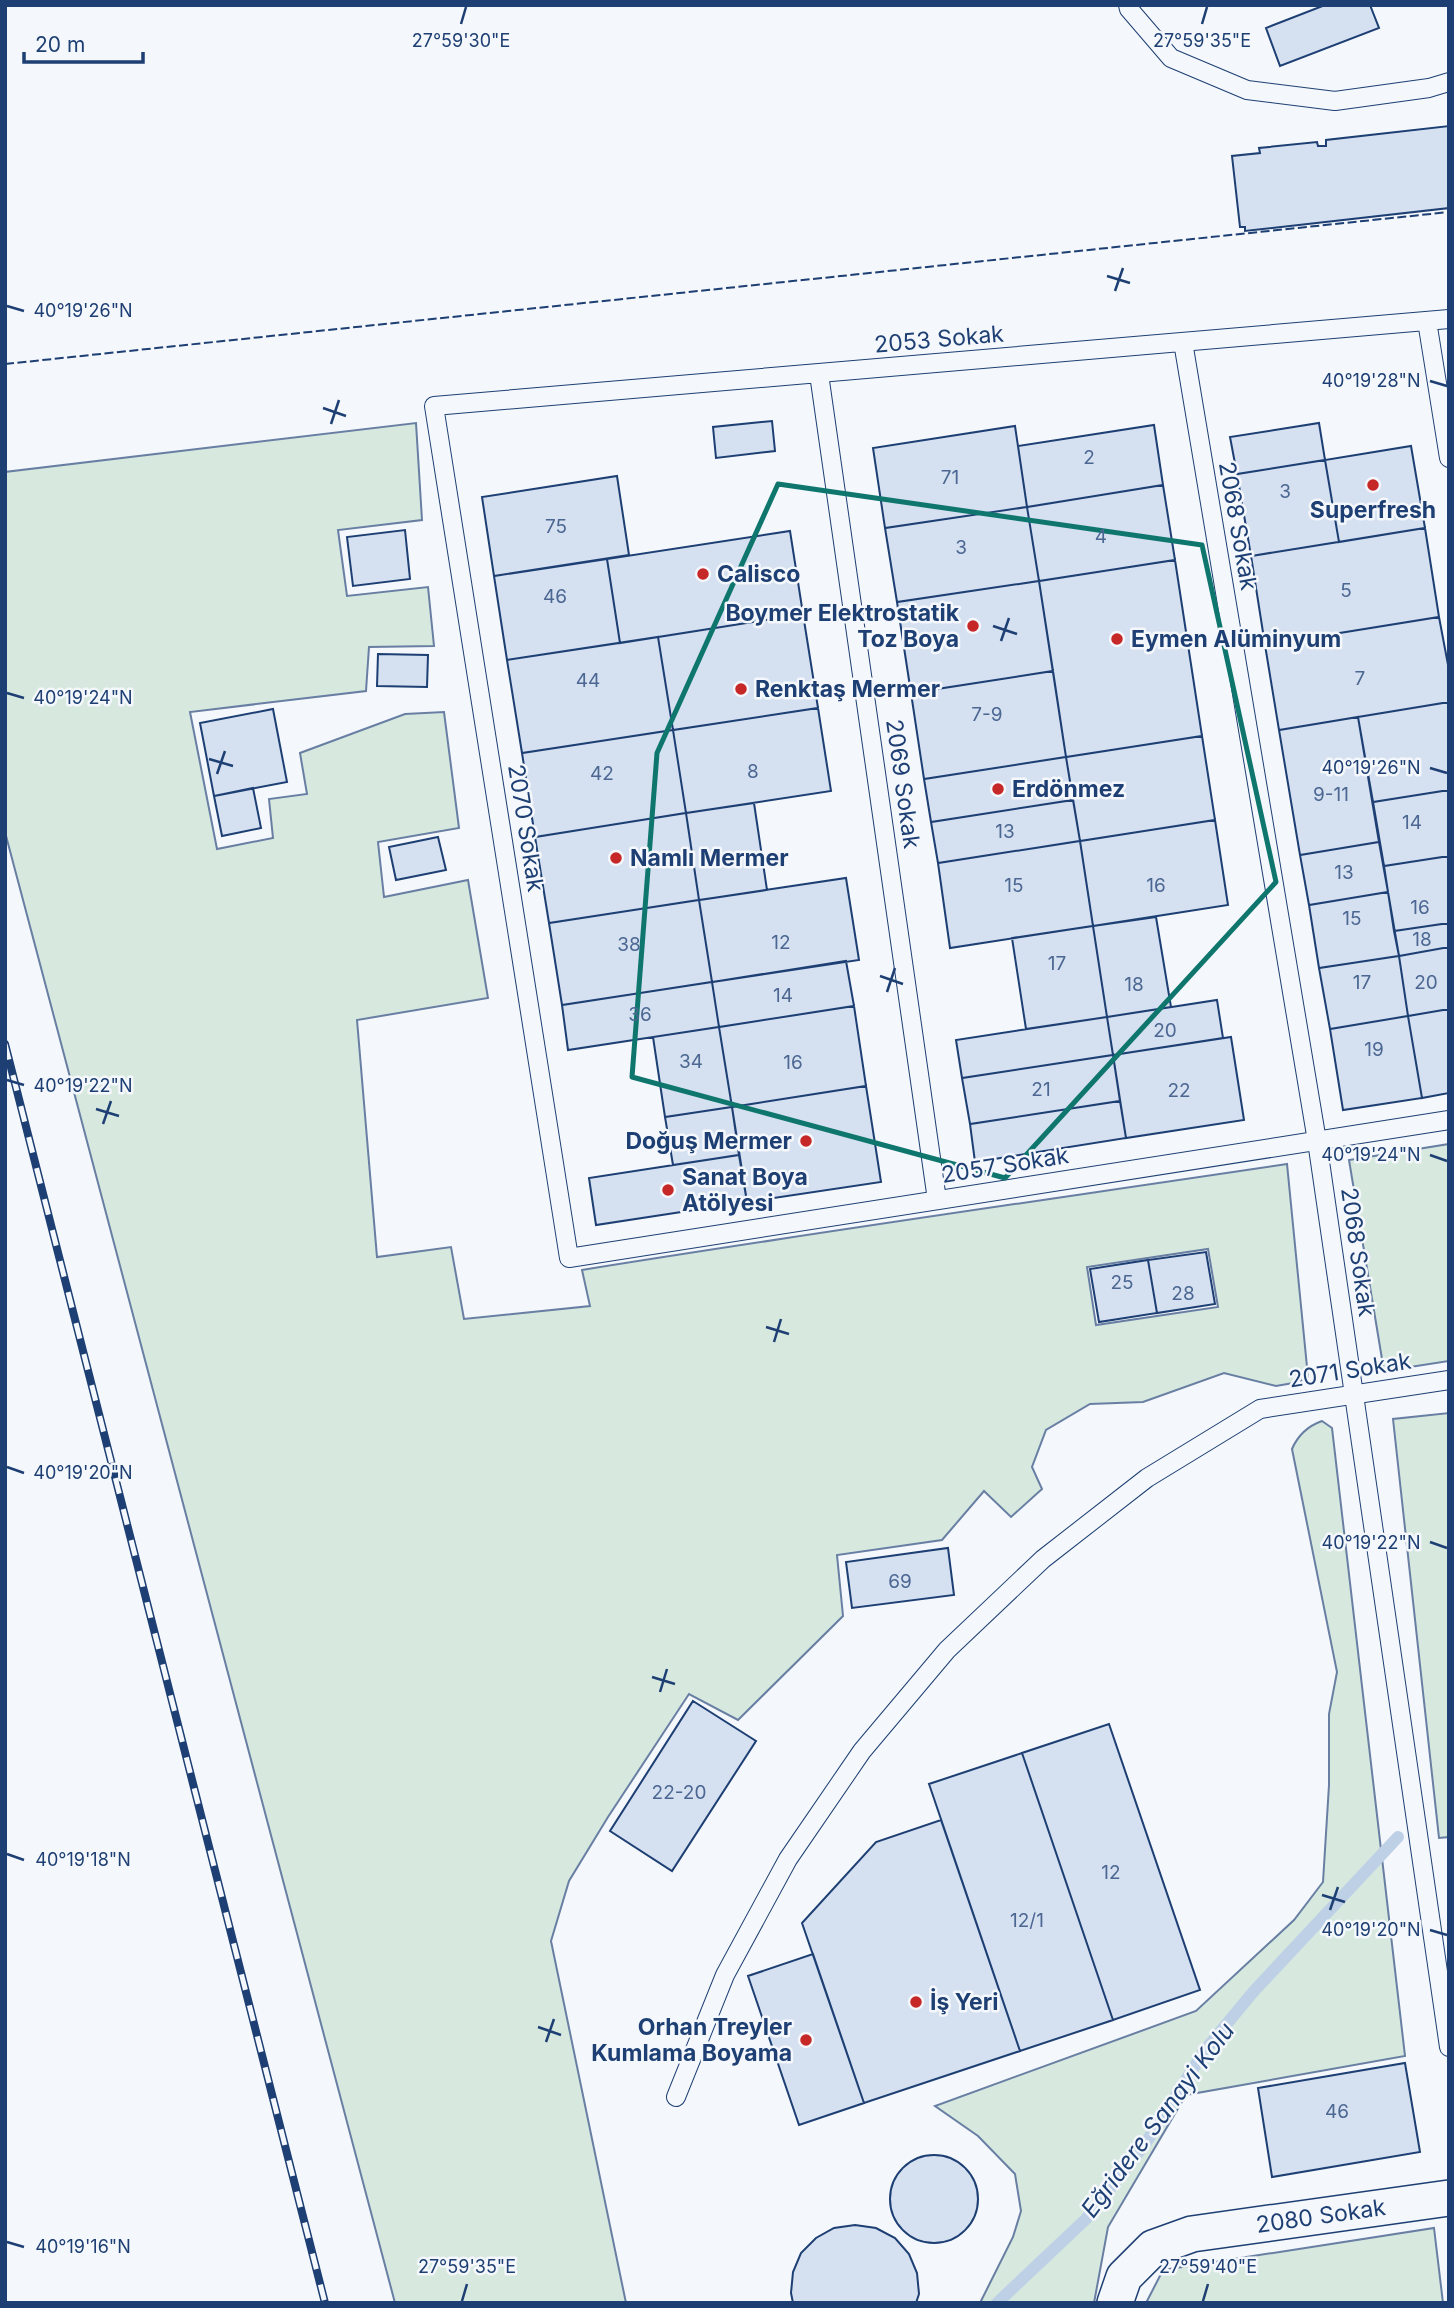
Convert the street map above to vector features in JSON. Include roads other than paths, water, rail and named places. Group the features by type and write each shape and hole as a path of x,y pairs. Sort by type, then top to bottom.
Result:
{"street":[{"name":"2080 Sokak","path":"1115,2303 1124,2277 1153,2248 1192,2234 1449,2198"}],"lane":[{"path":"1128,5 1171,58 1247,90 1335,101 1429,89 1449,82"},
{"name":"2053 Sokak","path":"434,406 1449,319"},
{"path":"1427,321 1449,458"},
{"name":"2068 Sokak","path":"1183,342 1317,1141 1449,2047"},
{"name":"2069 Sokak","path":"819,374 937,1200"},
{"name":"2070 Sokak","path":"434,406 569,1258"},
{"name":"2057 Sokak","path":"569,1258 1449,1120"},
{"name":"2071 Sokak","path":"676,2097 725,1975 788,1859 862,1751 947,1650 1043,1559 1147,1478 1259,1409 1449,1380"}],"waterway":[{"name":"Eğridere Sanayi Kolu","path":"997,2303 1086,2219 1145,2144 1205,2050 1254,1991 1398,1837"}],"railway":[{"path":"5,1044 325,2303"}],"place":[{"name":"Superfresh","path":"1373,485"},
{"name":"Calisco","path":"703,574"},
{"name":"Boymer Elektrostatik Toz Boya","path":"973,626"},
{"name":"Eymen Alüminyum","path":"1117,639"},
{"name":"Renktaş Mermer","path":"741,689"},
{"name":"Erdönmez","path":"998,789"},
{"name":"Namlı Mermer","path":"616,858"},
{"name":"Doğuş Mermer","path":"806,1141"},
{"name":"Sanat Boya Atölyesi","path":"668,1190"},
{"name":"İş Yeri","path":"916,2002"},
{"name":"Orhan Treyler Kumlama Boyama","path":"806,2040"}]}
